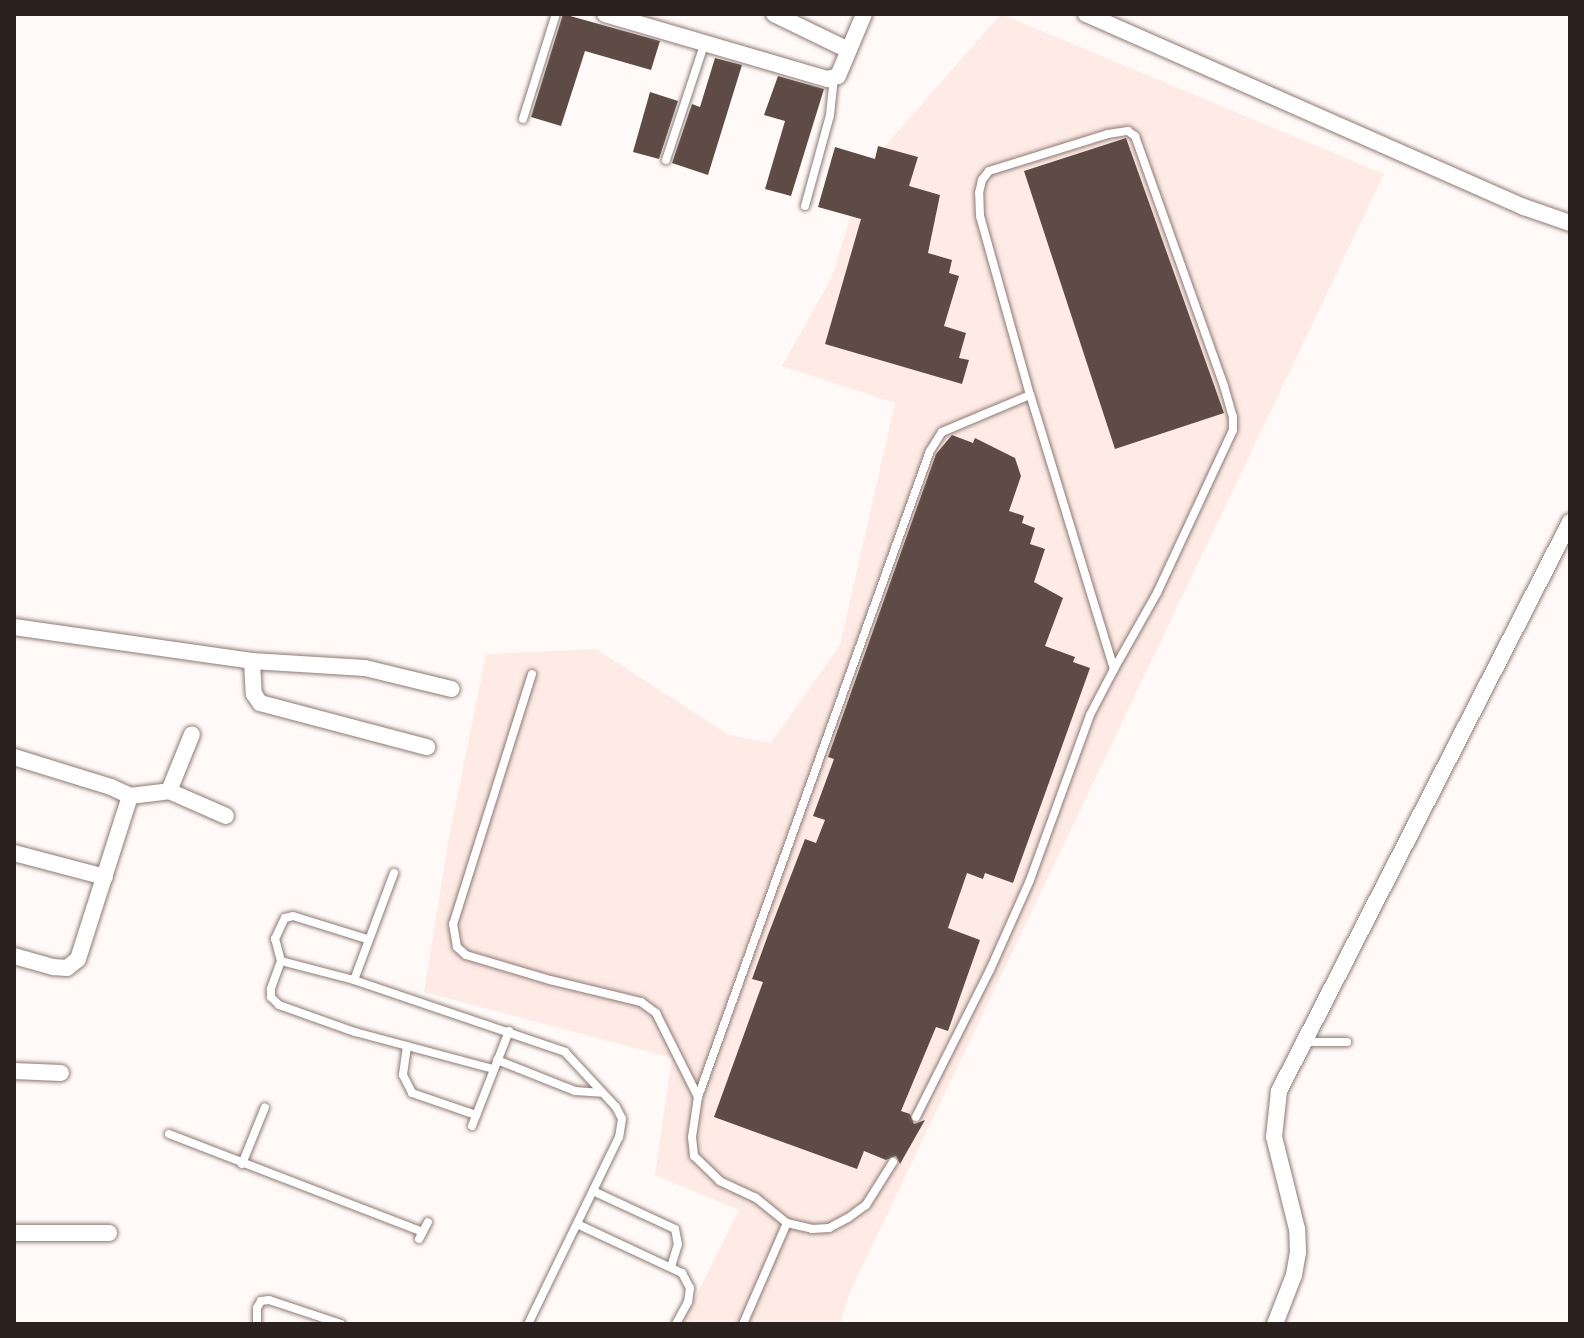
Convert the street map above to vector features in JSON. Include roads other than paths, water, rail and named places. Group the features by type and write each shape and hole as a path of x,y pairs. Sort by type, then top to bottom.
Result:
{"street":[{"path":"605,14 704,45 834,79 864,14"},
{"path":"774,14 848,50"},
{"path":"1086,14 1524,207 1570,223"},
{"path":"1275,1324 1294,1275 1298,1252 1297,1229 1274,1137 1274,1111 1279,1091 1570,522"},
{"path":"14,627 252,661 365,668 452,689"},
{"path":"252,661 254,694 260,703 427,747"},
{"path":"169,791 192,734"},
{"path":"14,757 111,787 130,796 169,791 226,816"},
{"path":"14,956 67,968 78,959 130,796"},
{"path":"14,853 105,877"},
{"path":"14,1071 61,1073"},
{"path":"14,1233 109,1233"}],"lane":[{"path":"523,119 556,14"},
{"path":"666,160 704,45"},
{"path":"805,206 830,115 834,79"},
{"path":"916,1117 990,970 1030,880 1090,715 1152,604 1233,430 1233,417 1224,386 1133,133 1108,134 989,171 982,180 980,216 1030,395 1114,669"},
{"path":"893,1162 866,1205 848,1218 829,1228 812,1229 787,1223 756,1198 720,1181 694,1156 692,1137 698,1097 930,451 942,432 1030,395"},
{"path":"532,674 453,924 457,947 466,955 522,972 641,1002 656,1013 698,1097"},
{"path":"354,980 394,873"},
{"path":"367,939 293,916 285,918 275,939 281,961 271,997 279,1005 407,1046 495,1065 575,1091 603,1093"},
{"path":"281,961 354,980 565,1052 622,1119 619,1137 528,1324"},
{"path":"472,1126 509,1031"},
{"path":"1302,1042 1347,1042"},
{"path":"407,1046 403,1075 412,1093 476,1115"},
{"path":"242,1164 265,1107"},
{"path":"169,1134 421,1236 428,1222"},
{"path":"593,1191 675,1229 678,1244 671,1267"},
{"path":"743,1324 787,1223"},
{"path":"577,1224 682,1273 690,1288 688,1302 676,1324"},
{"path":"257,1324 257,1308 261,1301 269,1300 341,1324"}]}
